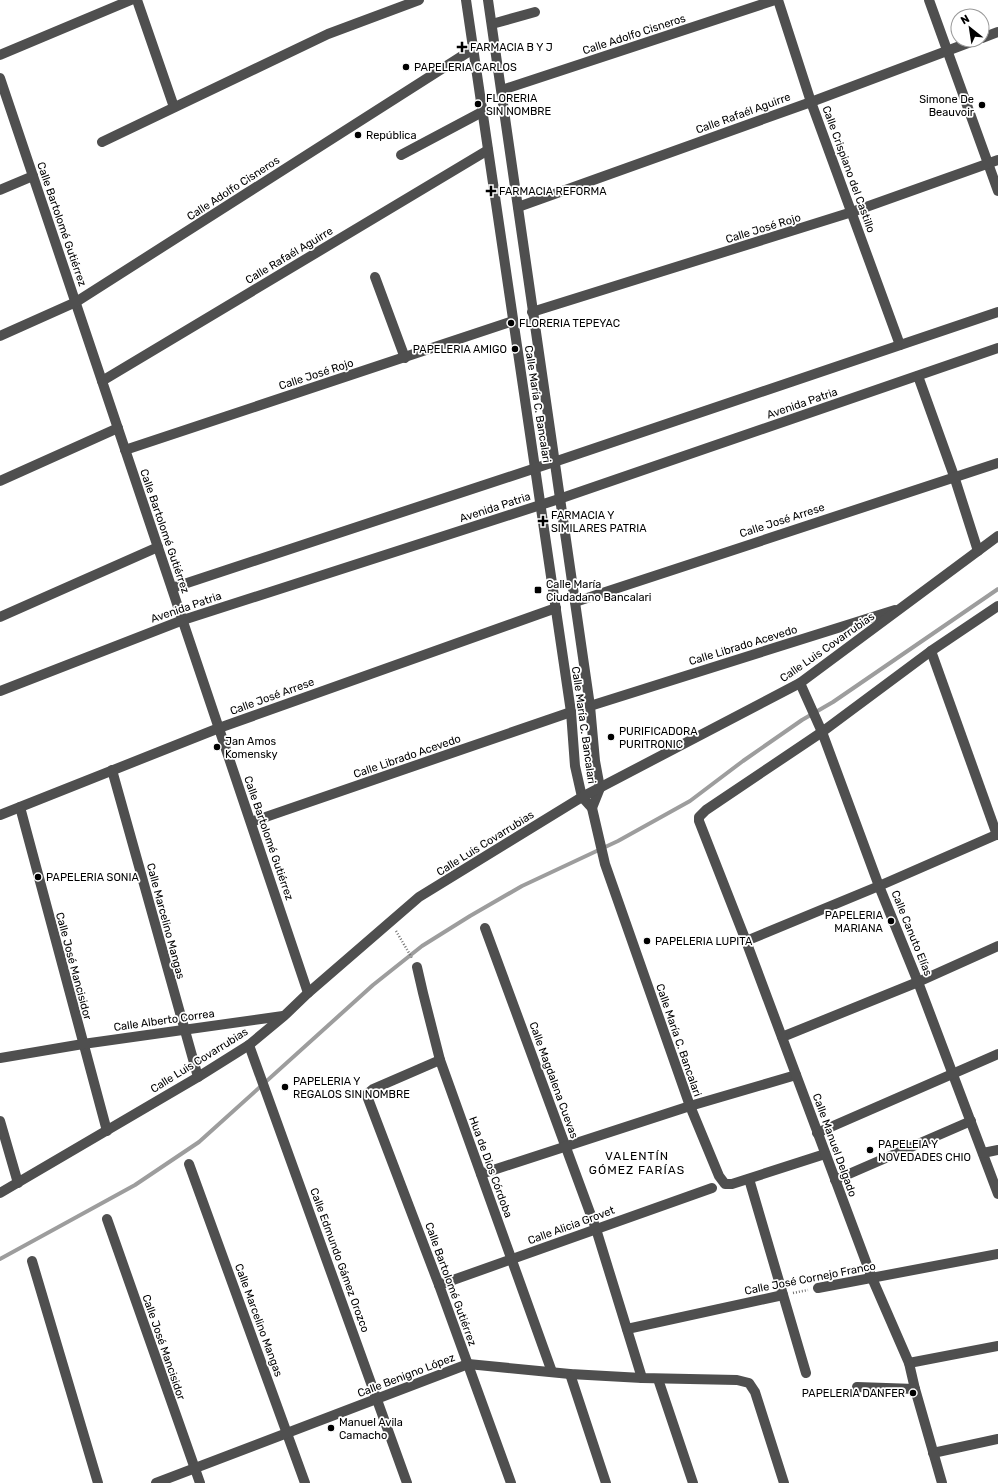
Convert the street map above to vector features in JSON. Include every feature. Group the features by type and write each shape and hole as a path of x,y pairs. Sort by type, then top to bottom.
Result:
{"street":[{"path":"0,55 131,0"},
{"path":"137,0 174,107"},
{"path":"102,142 328,34 419,0"},
{"name":"Calle María C. Bancalari","path":"466,0 571,712 575,766 582,796 593,813 605,864 690,1106 719,1176 725,1184 732,1184 749,1179"},
{"name":"Calle María C. Bancalari","path":"488,0 590,706 595,761 600,788 593,813"},
{"name":"Calle Adolfo Cisneros","path":"502,90 775,0"},
{"name":"Calle Crispiano del Castillo","path":"778,0 811,102 900,345"},
{"path":"929,0 998,192"},
{"path":"492,24 535,12"},
{"name":"Calle Rafaél Aguirre","path":"518,206 811,102 955,48"},
{"name":"Calle Adolfo Cisneros","path":"0,336 76,302 473,49"},
{"name":"Calle Bartolomé Gutiérrez","path":"0,78 308,993"},
{"path":"401,155 482,112"},
{"name":"Calle Rafaél Aguirre","path":"102,381 488,150"},
{"name":"Calle José Rojo","path":"532,312 852,212 998,160"},
{"path":"0,190 33,176"},
{"path":"375,277 405,358"},
{"name":"Avenida Patria","path":"172,588 554,462 998,312"},
{"name":"Calle José Rojo","path":"125,450 513,321"},
{"name":"Avenida Patria","path":"0,691 183,620 559,499 998,348"},
{"path":"918,376 954,476 978,551"},
{"path":"0,481 118,428"},
{"name":"Calle José Arrese","path":"574,602 954,476 998,463"},
{"name":"Calle Luis Covarrubias","path":"0,1193 198,1077 249,1045 419,897 582,796 800,683 998,536"},
{"path":"0,617 158,547"},
{"path":"821,729 998,606"},
{"name":"Calle Librado Acevedo","path":"590,706 904,607"},
{"name":"Calle José Arrese","path":"0,815 219,728 556,608"},
{"path":"746,941 880,886 997,835 931,652"},
{"name":"Calle Canuto Elías","path":"800,683 821,729 998,1194"},
{"name":"Calle Librado Acevedo","path":"251,822 571,712"},
{"name":"Calle Manuel Delgado","path":"821,729 706,810 699,817 699,824 746,941 872,1278 909,1363 942,1483"},
{"name":"Calle Marcelino Mangas","path":"112,770 198,1077"},
{"name":"Calle José Mancisidor","path":"20,807 107,1131"},
{"name":"Calle Magdalena Cuevas","path":"485,928 596,1229 642,1378"},
{"path":"782,1037 918,982 998,946"},
{"name":"Hua de Dios Córdoba","path":"417,967 440,1060 552,1372"},
{"name":"Calle Alberto Correa","path":"0,1058 83,1044 284,1016"},
{"name":"Calle Edmundo Gámez Orozco","path":"249,1045 407,1483"},
{"path":"817,1133 998,1054"},
{"name":"Calle Bartolomé Gutiérrez","path":"440,1060 373,1089 367,1094 370,1107 439,1285 511,1483"},
{"path":"481,1174 690,1106 796,1075"},
{"path":"0,1121 18,1183"},
{"path":"835,1180 971,1122"},
{"path":"983,1153 998,1150"},
{"path":"806,1373 749,1179 825,1154"},
{"name":"Calle Marcelino Mangas","path":"189,1164 305,1483"},
{"name":"Calle Alicia Grovet","path":"439,1285 712,1188"},
{"name":"Calle José Mancisidor","path":"107,1219 200,1483"},
{"name":"Calle José Cornejo Franco","path":"818,1288 998,1254"},
{"path":"32,1261 98,1483"},
{"name":"Calle José Cornejo Franco","path":"627,1329 783,1295"},
{"path":"909,1363 998,1346"},
{"name":"Calle Benigno López","path":"156,1483 468,1364 570,1374 658,1379 737,1380 749,1383 755,1392 784,1483"},
{"path":"570,1374 606,1483"},
{"path":"658,1379 693,1483"},
{"path":"856,1387 915,1389"},
{"path":"934,1453 998,1439"}],"path":[{"path":"402,941 412,957"},
{"name":"Calle José Cornejo Franco","path":"783,1295 818,1288"}],"waterway":[{"path":"0,1259 135,1185 199,1142 373,985 422,946 522,886 618,841 690,801 743,761 802,720 833,702 998,589"}],"place":[{"name":"FARMACIA B Y J","path":"462,47"},
{"name":"PAPELERIA CARLOS","path":"406,67"},
{"name":"FLORERIA SIN NOMBRE","path":"478,104"},
{"name":"Simone De Beauvoir","path":"982,105"},
{"name":"República","path":"358,135"},
{"name":"FARMACIA REFORMA","path":"491,191"},
{"name":"FLORERIA TEPEYAC","path":"511,323"},
{"name":"PAPELERIA AMIGO","path":"515,349"},
{"name":"FARMACIA Y SIMILARES PATRIA","path":"543,521"},
{"name":"Calle María Ciudadano Bancalari","path":"538,590"},
{"name":"PURIFICADORA PURITRONIC","path":"611,737"},
{"name":"Jan Amos Komensky","path":"217,747"},
{"name":"PAPELERIA SONIA","path":"38,877"},
{"name":"PAPELERIA MARIANA","path":"891,921"},
{"name":"PAPELERIA LUPITA","path":"647,941"},
{"name":"PAPELERIA Y REGALOS SIN NOMBRE","path":"285,1087"},
{"name":"PAPELEIA Y NOVEDADES CHIO","path":"870,1150"},
{"name":"PAPELERIA DANFER","path":"913,1393"},
{"name":"Manuel Avila Camacho","path":"331,1428"}],"district":[{"name":"VALENTÍN GÓMEZ FARÍAS","path":"637,1163"}]}
